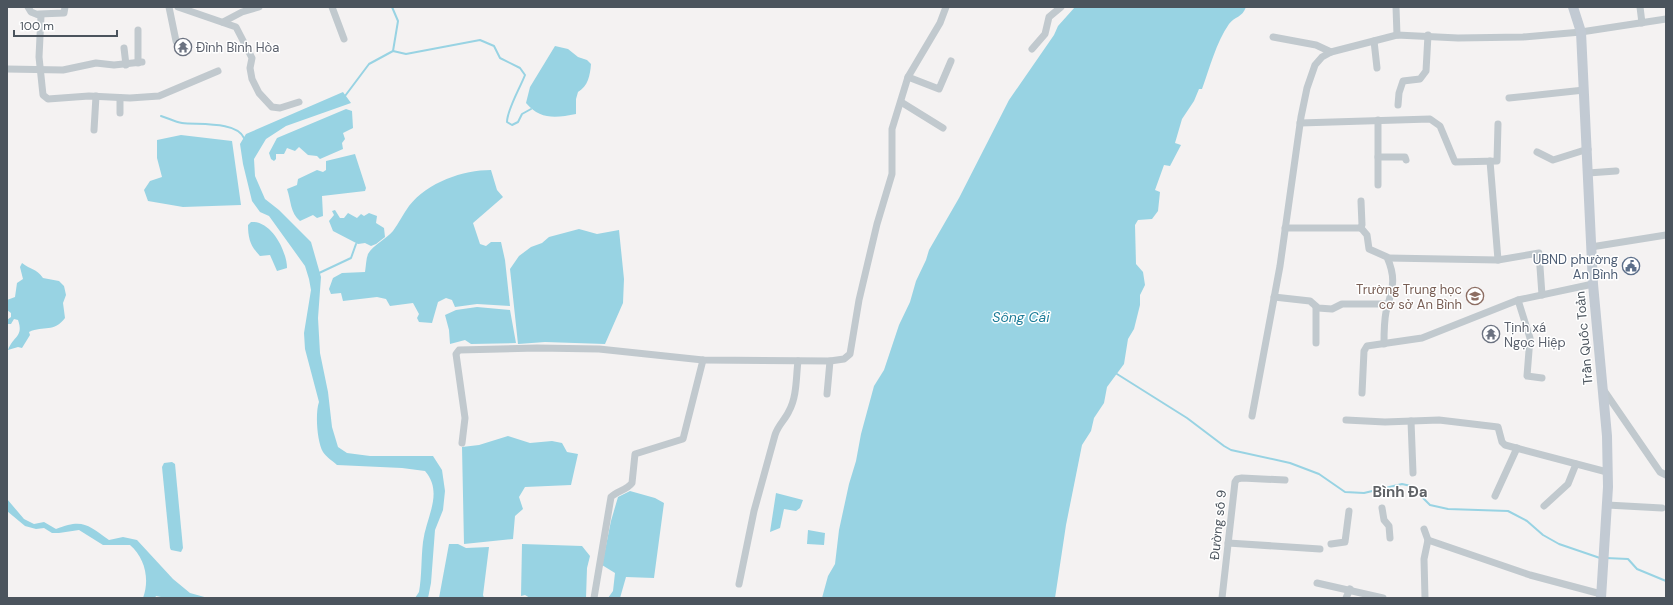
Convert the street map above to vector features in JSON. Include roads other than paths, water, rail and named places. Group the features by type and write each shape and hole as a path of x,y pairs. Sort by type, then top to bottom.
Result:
{"main road":[{"name":"Trần Quốc Toản","path":"1574,7 1582,32 1588,150 1592,284 1607,436 1607,505 1601,596"}],"street":[{"path":"28,7 31,12 39,14 64,13 65,7"},
{"path":"169,7 176,41"},
{"path":"178,7 223,22 239,31 252,58 250,68 252,79 260,94 272,107 280,108 300,102"},
{"path":"223,22 242,12 259,7"},
{"path":"332,7 344,39"},
{"path":"462,443 465,418 456,354 459,350 537,348 599,349 703,360 798,361 830,361 844,359 850,354 859,300 876,224 892,174 892,129 908,77 940,23 946,7"},
{"path":"1032,49 1045,34 1049,17 1061,7"},
{"path":"1640,7 1642,23"},
{"path":"1396,8 1397,36"},
{"path":"39,14 41,69 45,98 52,100 96,96 120,98 159,96 218,71"},
{"path":"1252,416 1274,297 1300,123 1307,88 1315,65 1322,58 1331,52 1397,36 1458,38 1523,37 1582,32 1666,20"},
{"path":"7,69 63,70 96,63 126,65 140,62 138,30"},
{"path":"1398,105 1399,93 1403,81 1420,79 1426,71 1428,36"},
{"path":"1273,37 1316,45 1331,52"},
{"path":"1374,41 1377,68"},
{"path":"124,48 126,65"},
{"path":"908,77 938,89 951,61"},
{"path":"1509,98 1584,90"},
{"path":"94,130 96,96"},
{"path":"120,98 120,113"},
{"path":"901,102 944,128"},
{"path":"1300,123 1430,119 1440,126 1455,162 1497,160 1498,124"},
{"path":"1378,120 1378,185"},
{"path":"1537,152 1553,160 1588,150"},
{"path":"1378,157 1405,157 1406,160"},
{"path":"1490,160 1498,260"},
{"path":"1588,173 1616,171"},
{"path":"1361,201 1361,228"},
{"path":"1285,228 1361,228 1368,235 1369,249 1384,254 1388,258 1394,282 1386,315 1384,344"},
{"path":"1591,248 1666,235"},
{"path":"1388,258 1498,260 1539,253 1542,295"},
{"path":"1362,393 1365,347 1406,341 1436,333 1518,300 1592,284"},
{"path":"1274,297 1310,301 1316,307 1332,309 1342,304 1389,304"},
{"path":"1518,300 1530,338 1527,376 1542,378"},
{"path":"1316,307 1316,343"},
{"path":"594,598 611,497 616,492 632,483 635,454 683,439 703,360"},
{"path":"739,584 754,511 777,427 789,412 792,405 798,361"},
{"path":"826,394 830,361"},
{"path":"1602,388 1660,472 1666,475"},
{"path":"1346,420 1438,420 1498,427 1502,442 1517,448 1607,472"},
{"path":"1411,421 1413,473"},
{"path":"1495,496 1517,448"},
{"path":"1544,506 1568,484 1576,464"},
{"name":"Đường số 9","path":"1222,598 1235,482 1238,479 1285,480"},
{"path":"1607,505 1662,508"},
{"path":"1382,508 1384,520 1389,526 1390,538"},
{"path":"1331,544 1345,542 1349,511"},
{"path":"1424,529 1428,540 1424,559 1425,598"},
{"path":"1428,540 1530,575 1601,596"},
{"path":"1228,543 1320,549"},
{"path":"1317,583 1350,589 1383,598"},
{"path":"1346,598 1350,589"}],"water":[{"name":"Sông Cái","path":"1075,7 1246,7 1240,15 1231,21 1224,31 1202,89 1199,89 1194,101 1182,119 1175,143 1181,145 1170,166 1164,165 1155,190 1160,192 1158,211 1152,219 1138,220 1135,225 1136,264 1143,272 1145,285 1140,295 1140,305 1134,329 1128,339 1124,364 1107,387 1104,403 1094,418 1091,431 1082,445 1066,525 1055,598 822,598 828,576 835,564 839,530 849,484 874,386 884,370 899,325 910,302 916,281 929,250 959,198 1009,100 1054,35 1058,26"},
{"path":"555,46 568,49 578,57 587,60 591,64 588,80 584,87 578,92 576,99 576,114 555,117 543,115 531,109 526,103 530,87"},
{"path":"343,92 351,103 286,126 266,139 254,159 255,176 265,199 279,210 311,242 321,277 318,318 320,353 328,392 332,427 338,447 347,453 370,456 433,456 442,470 445,491 443,510 435,530 431,583 428,598 415,598 419,592 423,542 434,497 430,479 425,471 402,468 337,465 323,452 319,442 317,427 319,402 305,349 304,333 311,290 309,279 305,266 269,216 260,212 252,201 243,164 240,144 246,134"},
{"path":"346,109 352,111 353,128 343,133 345,139 342,143 343,149 320,159 317,156 308,155 299,147 295,151 287,148 284,154 276,154 276,159 274,161 271,159 269,153 277,138"},
{"path":"181,135 232,141 241,205 183,207 148,201 144,190 150,181 162,177 157,158 157,140"},
{"path":"355,154 366,188 365,191 322,196 323,216 317,218 313,215 300,221 294,214 287,189 297,185 298,179 317,170 323,172 326,170 326,161"},
{"path":"491,170 497,190 503,197 473,223 480,244 486,246 491,242 501,242 505,260 510,306 477,304 455,307 452,300 446,298 438,302 432,323 419,322 417,318 419,314 413,303 390,306 386,299 377,297 343,301 341,293 331,294 329,289 333,278 342,273 365,272 367,256 370,251 393,231 409,206 426,190 458,175 469,172"},
{"path":"335,210 340,218 344,218 348,213 357,218 361,214 364,216 369,213 377,216 376,223 384,228 385,237 371,246 365,243 358,244 333,231 329,221 334,215 332,211"},
{"path":"251,222 265,226 271,231 281,245 287,268 277,271 270,255 260,256 257,253 252,246 249,234 248,225"},
{"path":"579,229 597,234 619,230 624,279 623,303 605,344 545,342 518,344 510,269 519,256 531,247 542,243 549,237"},
{"path":"22,263 36,271 43,278 59,281 64,286 66,295 63,303 65,318 57,326 29,332 30,335 22,348 18,347 8,350 20,330 18,320 14,319 11,324 7,324 7,320 11,317 11,313 7,310 7,300 15,297 17,283 23,279 20,267"},
{"path":"477,307 510,310 516,343 471,344 465,340 450,344 449,330 445,315 456,310"},
{"path":"508,436 530,443 552,441 562,443 567,452 578,454 571,485 525,487 519,497 523,509 515,516 513,539 464,544 462,447 479,445"},
{"path":"172,462 175,464 183,548 181,552 171,550 170,548 162,467 164,463"},
{"path":"630,491 655,498 664,503 654,578 626,577 620,598 608,598 613,591 615,573 602,565 611,521 618,497"},
{"path":"776,493 803,500 800,508 796,511 784,509 780,528 770,532"},
{"path":"7,499 24,519 34,524 44,522 56,529 73,524 79,524 96,530 109,540 123,537 137,540 173,579 190,593 208,598 166,598 156,596 155,598 143,598 146,584 145,569 143,562 130,545 103,545 79,530 52,533 44,528 36,529 25,526 7,511"},
{"path":"808,530 825,533 824,545 807,544"},
{"path":"449,544 458,544 466,548 489,547 483,595 484,598 439,598"},
{"path":"522,544 582,546 590,556 587,568 586,598 530,598 525,595 521,596"}],"waterway":[{"path":"345,96 369,64 393,51 398,21 392,7"},
{"path":"393,51 406,54 480,40 494,46 500,58 520,68 525,75 511,105 507,122 512,125 518,122 522,114 531,109"},
{"path":"161,116 182,123 226,126 234,129 244,138"},
{"path":"317,274 351,258 356,244"},
{"path":"1117,374 1187,418 1231,450 1290,463 1319,474 1345,492 1364,493 1402,484 1411,486 1430,505 1448,509 1508,511 1527,521 1543,535 1559,544 1600,558"},
{"path":"1606,558 1628,559 1637,569 1666,581"}],"place":[{"name":"Đình Bình Hòa","path":"183,47"},
{"name":"UBND phường An Bình","path":"1631,266"},
{"name":"Trường Trung học cơ sở An Bình","path":"1475,296"},
{"name":"Tịnh xá Ngọc Hiệp","path":"1491,334"}],"district":[{"name":"Bình Đa","path":"1400,492"}]}
